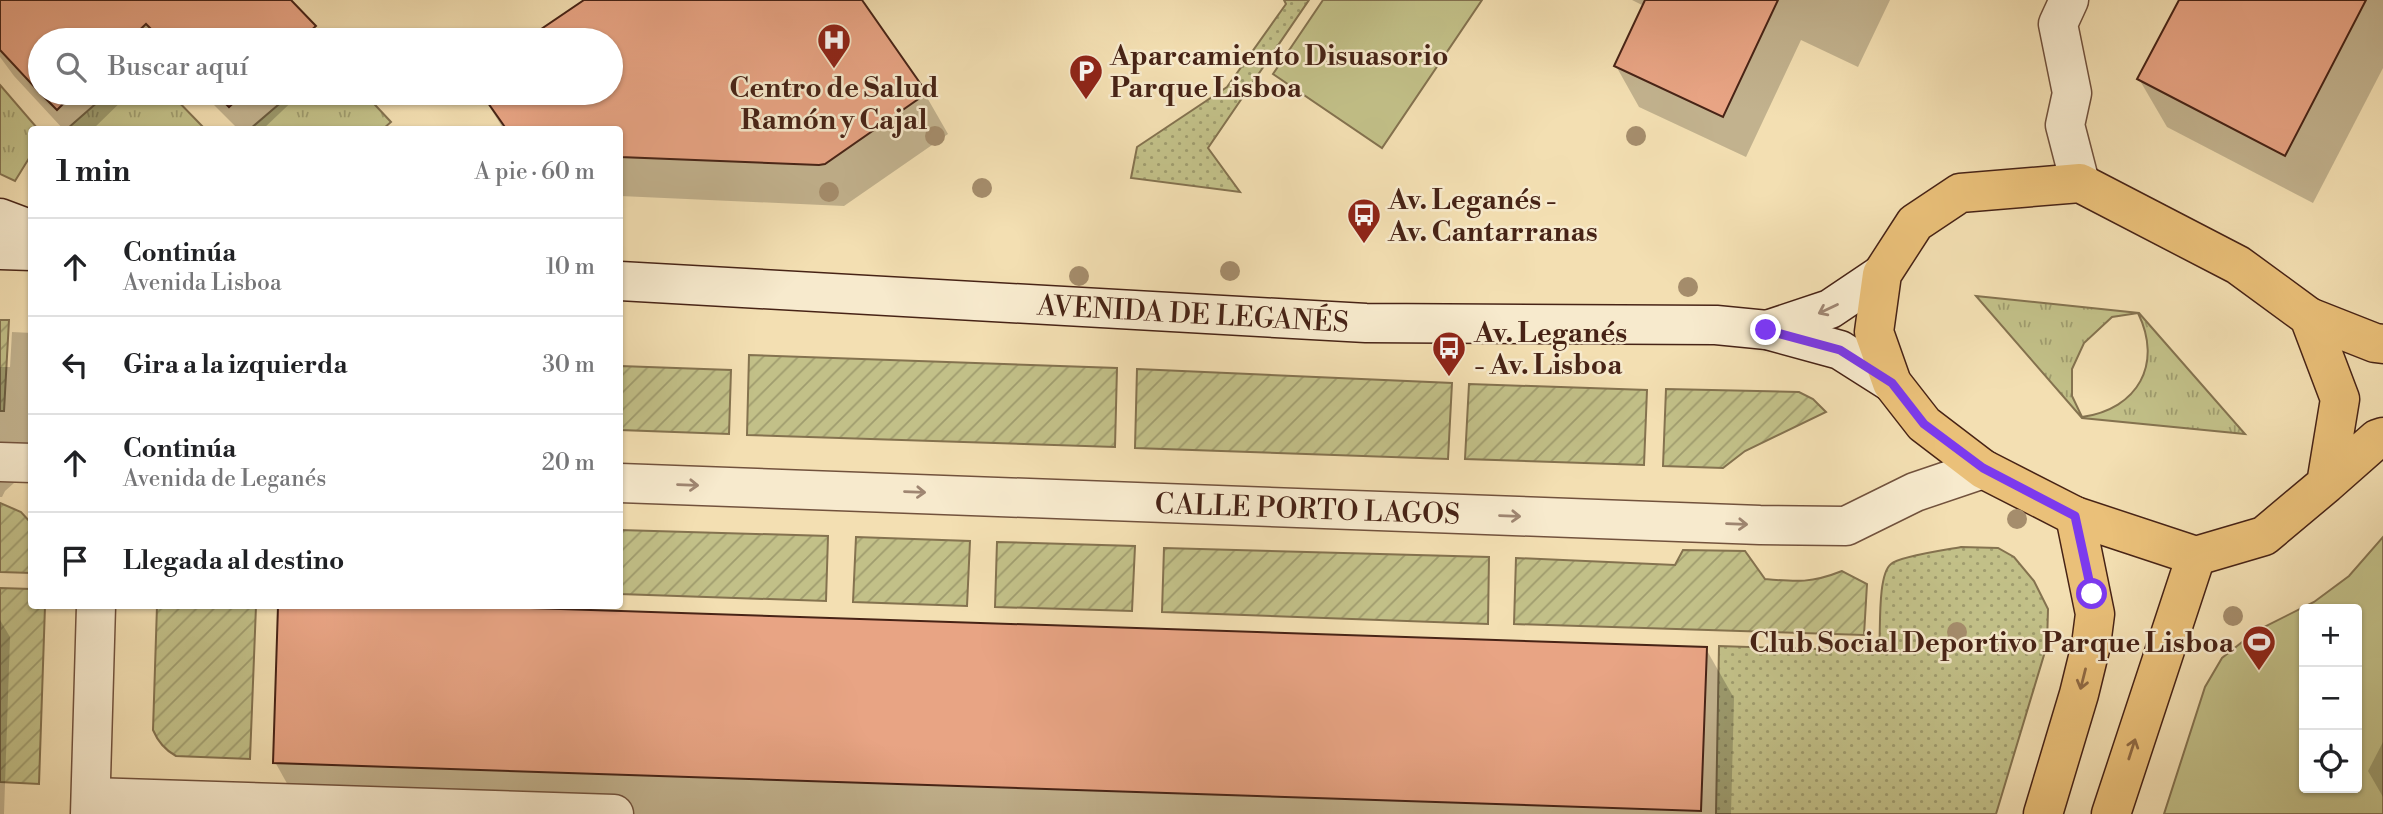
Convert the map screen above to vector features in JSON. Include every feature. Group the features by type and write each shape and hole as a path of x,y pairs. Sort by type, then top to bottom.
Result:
{"main road":[{"path":"2383,344 2309,317 2238,265 2080,183 1960,193 1915,223 1882,274 1874,332 1892,383 1924,424 1983,468 2075,516 2196,556 2264,536 2377,439 2383,438"},
{"path":"2309,317 2340,399 2326,484"},
{"path":"2043,814 2079,694 2091,645 2095,614 2075,516"},
{"path":"2111,814 2196,556"}],"street":[{"path":"2069,0 2058,24 2072,93 2066,125 2080,183"},
{"path":"0,218 28,228"},
{"path":"0,250 28,251"},
{"name":"AVENIDA DE LEGANÉS","path":"1766,330 1830,309 1882,274"},
{"name":"AVENIDA DE LEGANÉS","path":"623,281 1366,323 1716,325 1766,330 1840,350 1892,383"},
{"path":"0,461 28,463"},
{"name":"CALLE PORTO LAGOS","path":"623,483 1846,526 1915,492 1983,468"},
{"path":"96,609 91,805 614,814"}],"green space":[{"path":"1284,0 1309,0 1208,148 1240,192 1131,178 1137,147 1227,87 1286,4"},
{"path":"1323,0 1482,0 1382,148 1273,74"},
{"path":"0,85 35,126 28,126 28,160 15,181 0,174"},
{"path":"94,105 182,105 202,126 70,126"},
{"path":"278,105 375,105 391,122 386,126 254,126"},
{"path":"1976,296 2139,313 2245,434 2082,418","holes":["2138,313 2148,350 2146,366 2131,394 2118,405 2082,417 2072,396 2072,369 2084,343 2112,317"]},
{"path":"0,320 9,320 4,411 0,411"},
{"path":"749,355 1117,368 1115,447 747,435"},
{"path":"623,366 731,370 729,434 623,430"},
{"path":"1137,369 1452,383 1448,459 1135,448"},
{"path":"1469,384 1647,390 1644,465 1465,459"},
{"path":"1666,389 1799,392 1813,399 1826,412 1745,451 1723,468 1663,466"},
{"path":"0,503 21,512 28,520 28,573 0,572"},
{"path":"623,530 828,536 826,601 623,594"},
{"path":"856,537 970,541 967,606 853,602"},
{"name":"Club Social Deportivo Parque Lisboa","path":"2383,537 2383,814 2164,814 2205,687 2222,658 2256,631 2299,610 2299,793 2362,793 2362,604 2310,604 2349,576"},
{"path":"997,542 1135,546 1132,611 995,607"},
{"path":"1961,547 1998,548 2014,557 2034,581 2048,609 2047,645 1996,814 1716,814 1719,646 1879,651 1882,591 1891,564 1913,556"},
{"path":"1164,548 1489,557 1488,624 1162,612"},
{"path":"1683,550 1745,551 1765,579 1804,581 1842,571 1867,584 1864,635 1514,624 1516,558 1675,565"},
{"path":"0,588 28,589 28,609 45,609 39,784 0,782"},
{"path":"157,609 256,609 250,759 176,756 165,748 153,730"}],"building":[{"path":"0,0 291,0 316,26 150,28 146,24 142,28 28,28 28,80 0,50"},
{"name":"Centro de Salud Ramón y Cajal","path":"584,0 862,0 927,93 825,164 623,157 623,126 504,126 489,105 623,105 623,28 543,28"},
{"path":"1645,0 1778,0 1723,117 1614,66"},
{"path":"2179,0 2366,0 2285,156 2137,79"},
{"path":"278,609 562,609 1707,647 1701,811 273,763"}],"place":[{"name":"Centro de Salud Ramón y Cajal","path":"834,70"},
{"name":"Aparcamiento Disuasorio Parque Lisboa","path":"1086,101"},
{"name":"Av. Leganés - Av. Cantarranas","path":"1364,245"},
{"name":"Av. Leganés - Av. Lisboa","path":"1449,378"},
{"name":"Club Social Deportivo Parque Lisboa","path":"2259,672"}],"route":[{"path":"1766,330 1840,350 1892,383 1924,424 1983,468 2075,516 2092,594"}]}
